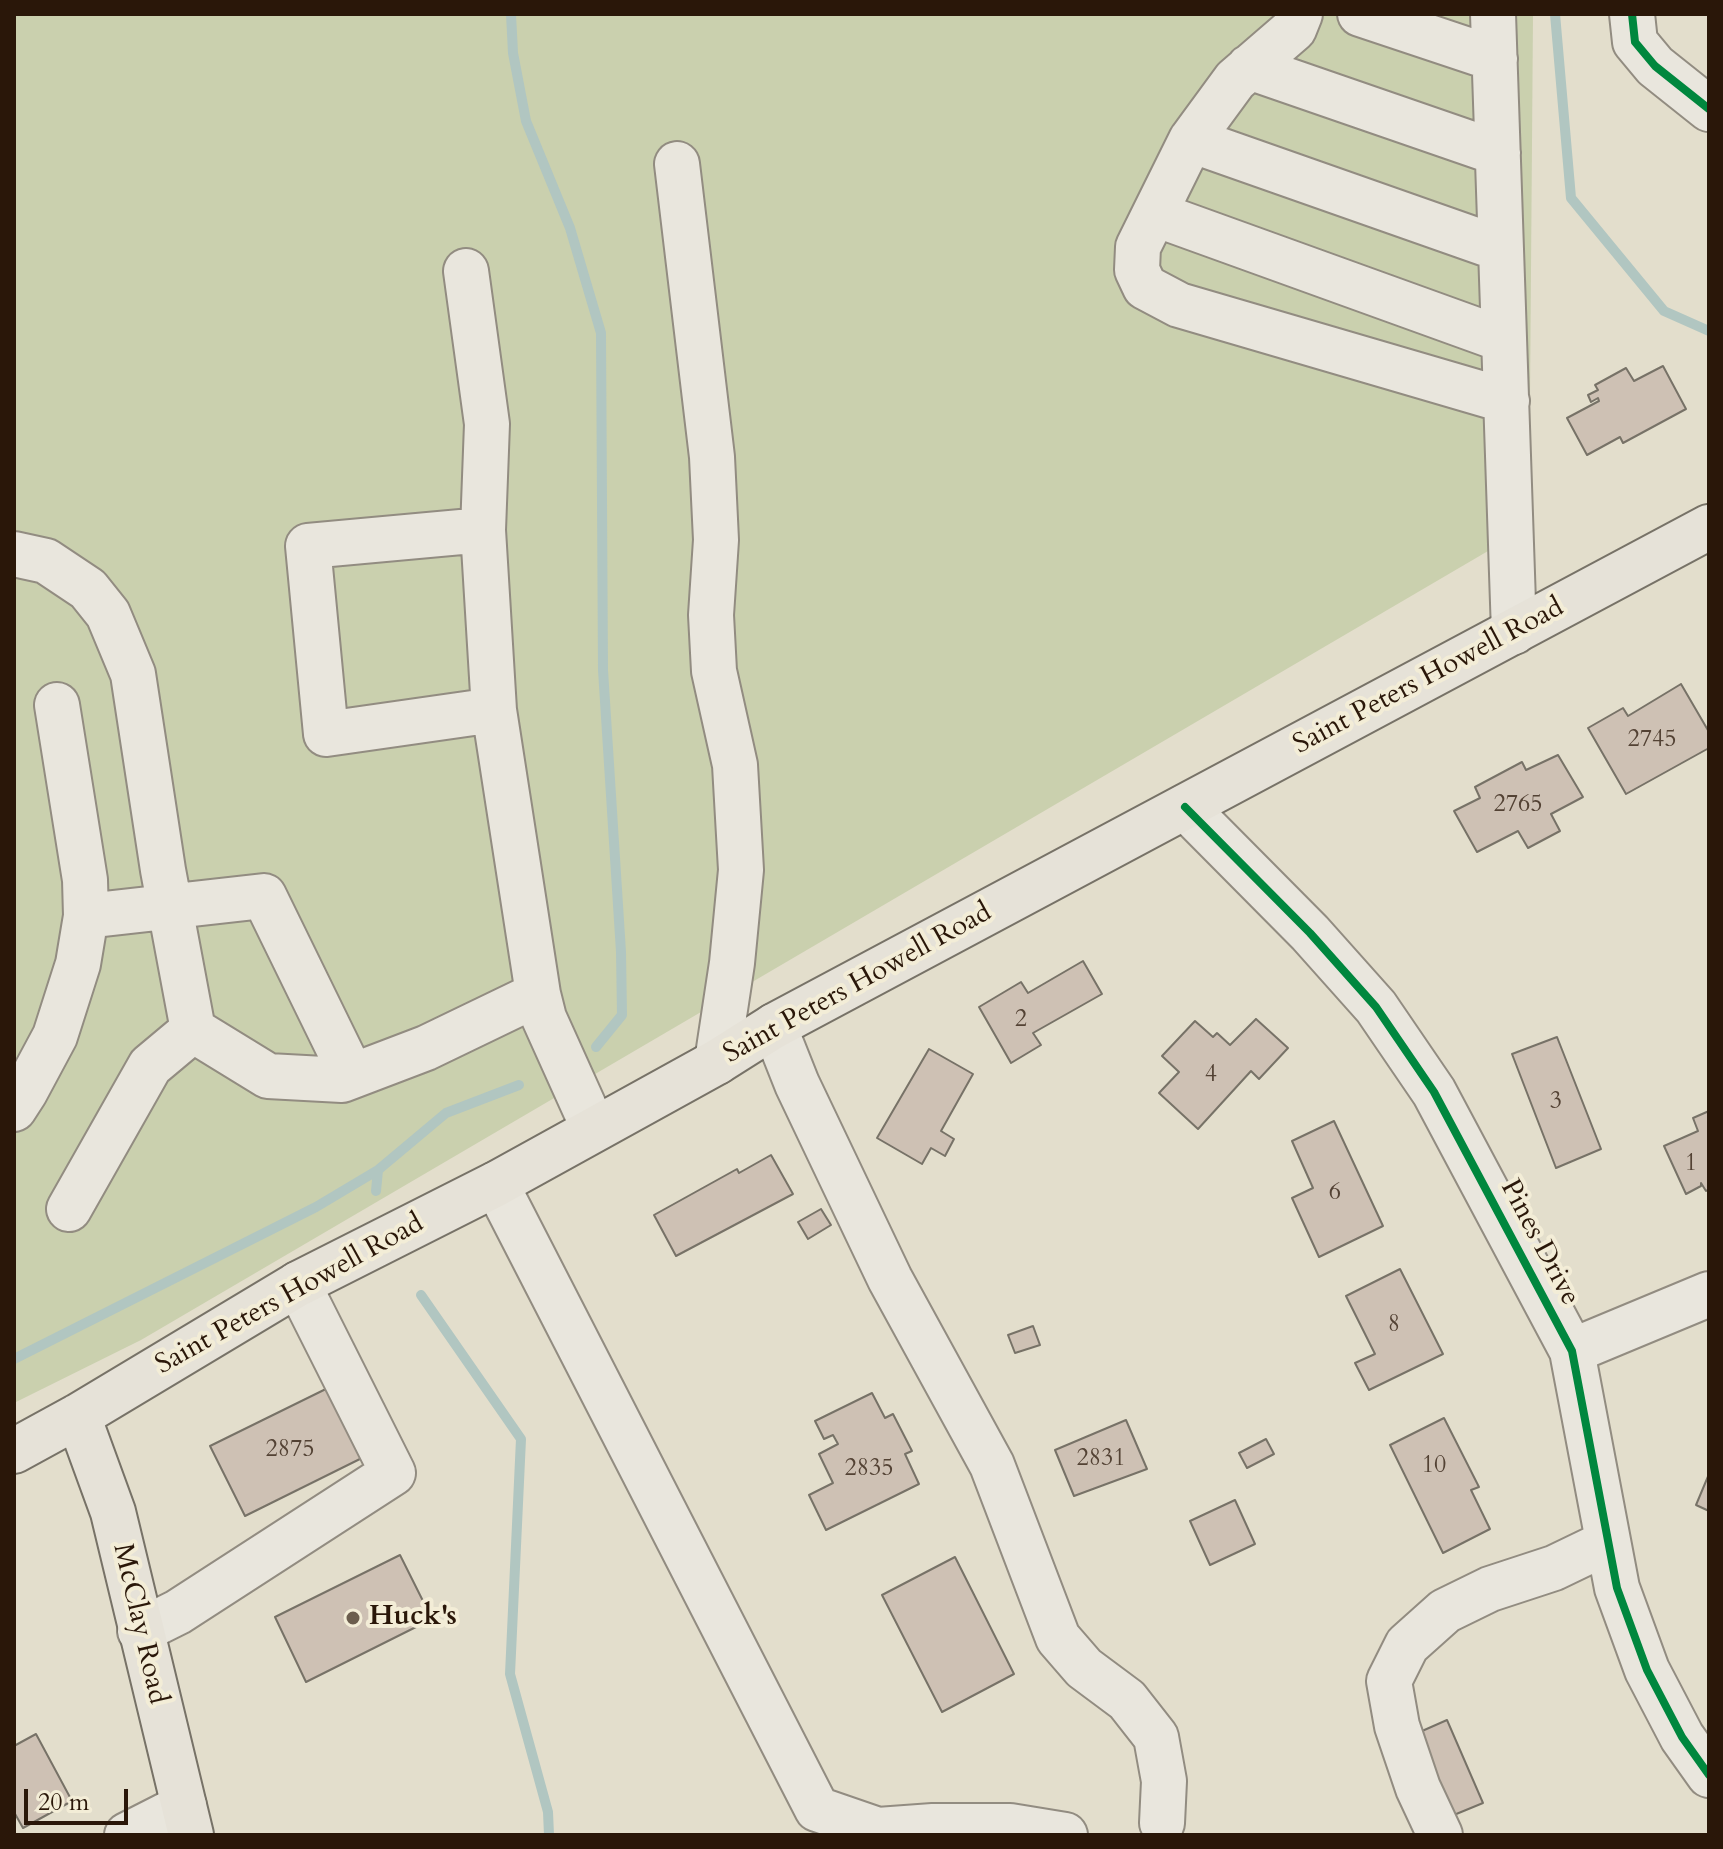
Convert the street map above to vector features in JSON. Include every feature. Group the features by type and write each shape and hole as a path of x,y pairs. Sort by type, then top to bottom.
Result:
{"main road":[{"name":"Saint Peters Howell Road","path":"14,1451 298,1284 496,1184 717,1062 774,1026 1709,527"},
{"name":"McClay Road","path":"78,1416 113,1512 187,1820"}],"street":[{"path":"1300,14 1294,29 1235,80 1191,140 1138,247 1137,270 1145,287 1179,305 1507,401"},
{"path":"1360,14 1495,59"},
{"path":"1493,14 1514,632"},
{"path":"1632,14 1635,42 1655,66 1709,109"},
{"path":"1249,67 1498,153"},
{"path":"1191,140 1501,249"},
{"path":"677,164 712,457 716,540 711,615 714,671 735,765 741,870 732,963 717,1062"},
{"path":"1155,214 1504,340"},
{"path":"466,271 487,424 483,530 494,710 538,994 544,1018 594,1129"},
{"path":"483,530 308,546 326,734 494,710"},
{"path":"14,554 46,561 88,589 108,614 133,674 193,1030 268,1076 342,1080 426,1048 538,994"},
{"path":"14,1109 55,1036 78,964 86,916 85,880 57,705"},
{"name":"Pines Drive","path":"1185,807 1310,933 1376,1007 1434,1092 1572,1351 1617,1588 1647,1670 1682,1737 1709,1775"},
{"path":"86,916 264,896 352,1076"},
{"path":"774,1026 797,1084 890,1279 992,1465 1058,1638 1084,1668 1127,1700 1156,1737 1164,1781 1162,1823"},
{"path":"69,1209 150,1066 193,1030"},
{"path":"496,1184 817,1809 878,1830 1010,1826 1065,1835"},
{"path":"140,1631 178,1612 393,1473 298,1284"},
{"path":"1572,1351 1709,1294"},
{"path":"1440,1835 1418,1788 1397,1726 1389,1681 1407,1645 1445,1611 1490,1589 1554,1568 1608,1542"},
{"path":"127,1835 187,1820"}],"green space":[{"path":"14,14 1533,14 1529,527 141,1340 14,1403"}],"building":[{"path":"1663,366 1686,409 1623,443 1620,437 1587,455 1567,418 1599,401 1598,398 1591,402 1588,395 1598,390 1595,385 1626,368 1634,381"},
{"path":"1681,684 1709,732 1709,748 1626,794 1588,728 1623,708 1628,716"},
{"path":"1558,755 1583,797 1551,814 1560,831 1528,848 1518,831 1477,852 1454,811 1480,798 1475,787 1522,762 1526,770"},
{"path":"1083,961 1102,994 1033,1033 1041,1045 1011,1063 979,1007 1021,982 1028,993"},
{"path":"1256,1019 1288,1048 1259,1079 1251,1071 1198,1129 1159,1093 1179,1072 1162,1056 1195,1021 1213,1037 1217,1033 1230,1045"},
{"path":"1557,1037 1601,1149 1556,1168 1512,1054"},
{"path":"929,1049 973,1074 941,1131 954,1139 945,1156 931,1148 922,1164 877,1138"},
{"path":"1709,1111 1709,1189 1706,1191 1701,1183 1701,1186 1686,1194 1664,1146 1698,1131 1693,1118"},
{"path":"1334,1121 1383,1226 1319,1257 1292,1198 1313,1188 1292,1141"},
{"path":"771,1155 793,1194 676,1256 654,1215 737,1169 739,1173"},
{"path":"821,1209 831,1225 808,1239 798,1222"},
{"path":"1400,1269 1443,1354 1369,1390 1355,1363 1375,1354 1346,1296"},
{"path":"1033,1326 1040,1345 1015,1353 1008,1335"},
{"path":"336,1384 370,1454 245,1516 210,1446"},
{"path":"872,1393 885,1418 893,1414 912,1451 905,1454 919,1484 826,1530 809,1495 833,1483 819,1454 838,1444 833,1435 824,1439 815,1421"},
{"path":"1444,1418 1479,1487 1471,1490 1490,1529 1443,1553 1390,1445"},
{"path":"1126,1420 1147,1469 1074,1496 1055,1450"},
{"path":"1266,1439 1274,1454 1247,1468 1239,1453"},
{"path":"1709,1474 1709,1511 1696,1505"},
{"path":"1235,1500 1255,1544 1210,1565 1190,1521"},
{"name":"Huck's","path":"400,1555 432,1619 306,1682 275,1617"},
{"path":"955,1557 1014,1674 942,1712 882,1595"},
{"path":"1447,1720 1483,1803 1449,1817 1413,1735"},
{"path":"36,1734 72,1801 23,1828 14,1812 14,1746"}],"waterway":[{"path":"511,14 513,53 526,121 570,228 601,333 603,670 621,952 622,1015 596,1047"},
{"path":"1555,14 1571,198 1664,311 1709,331"},
{"path":"14,1359 316,1207 378,1170 446,1113 519,1085"},
{"path":"376,1191 378,1170"},
{"path":"421,1295 521,1439 510,1674 548,1812 549,1835"}],"cycle path":[{"path":"1632,14 1635,42 1655,66 1709,109"},
{"path":"1185,807 1310,933 1376,1007 1434,1092 1572,1351 1617,1588 1647,1670 1682,1737 1709,1775"}],"place":[{"name":"Huck's","path":"353,1618"}]}
